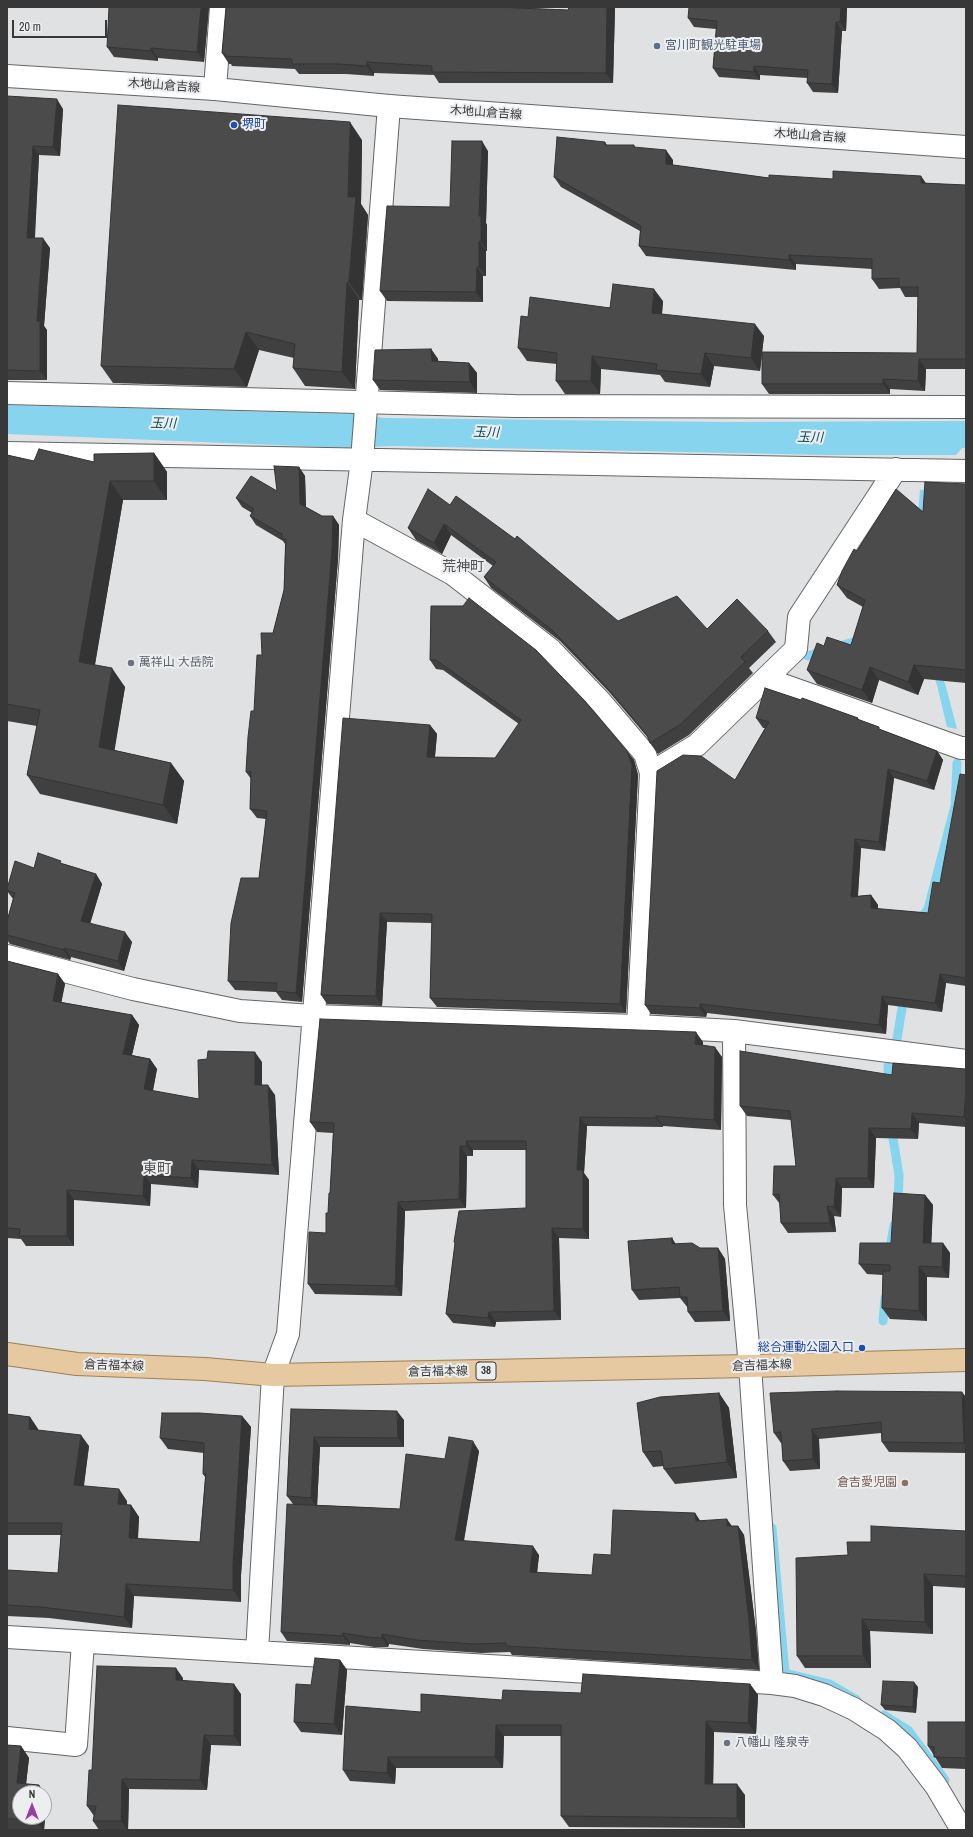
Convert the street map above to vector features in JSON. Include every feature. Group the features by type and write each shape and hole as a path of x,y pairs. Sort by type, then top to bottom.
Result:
{"main road":[{"name":"倉吉福本線","path":"7,1354 77,1364 273,1375 750,1366 966,1360"}],"street":[{"path":"215,89 221,7"},
{"name":"木地山倉吉線","path":"7,76 215,89 389,106 966,147"},
{"path":"257,1652 273,1375 288,1334 312,1016 354,520 362,460 389,106"},
{"path":"7,393 515,406 966,407"},
{"path":"7,453 966,471"},
{"path":"651,773 697,745 796,649 799,618 896,469"},
{"path":"354,520 453,574 551,650 600,701 645,754 651,773 638,1026"},
{"path":"766,679 961,748 966,748"},
{"path":"7,956 133,989 233,1009 312,1016 638,1026 734,1031 966,1061"},
{"path":"734,1031 735,1204 750,1366 772,1683"},
{"path":"7,1637 772,1683 795,1686 824,1695 854,1709 887,1730 907,1748 936,1786 962,1830"},
{"path":"7,1738 76,1745 82,1642"}],"water":[{"name":"玉川","path":"7,405 354,414 384,418 727,422 966,421 966,448 962,448 956,455 827,455 392,446 349,448 7,434"},
{"path":"931,489 924,617 946,687 957,729 947,727 937,685 922,642 912,593 920,490"}],"building":[{"path":"109,7 201,7 197,52 151,48 151,51 107,47"},
{"path":"226,7 494,7 568,10 569,7 607,7 606,73 432,72 432,66 367,62 367,66 339,64 292,64 292,59 225,56 225,54 222,53"},
{"path":"689,7 841,7 840,22 836,22 832,84 807,83 808,70 754,66 754,72 713,68 717,21 688,18"},
{"path":"7,96 57,99 53,147 33,146 27,238 43,238 37,321 40,321 40,371 7,370"},
{"path":"118,105 350,122 348,197 356,197 349,282 347,282 342,372 293,368 295,344 246,332 234,369 101,366"},
{"path":"557,137 605,142 605,145 634,145 634,147 666,150 666,164 769,178 769,175 833,179 833,171 921,176 921,183 966,185 966,359 919,359 918,381 883,379 883,384 762,384 762,352 917,353 918,287 899,287 899,278 872,279 872,259 789,255 789,260 639,246 641,226 554,177"},
{"path":"452,141 482,141 479,216 481,216 481,241 479,241 479,267 477,267 476,292 380,291 387,206 450,207"},
{"path":"613,284 654,289 652,313 755,324 751,358 705,353 701,374 656,370 657,364 592,356 591,381 556,381 557,353 518,348 521,316 528,317 530,297 610,308"},
{"path":"431,349 432,361 469,363 470,382 373,380 375,350"},
{"path":"39,449 94,462 94,454 154,453 154,481 110,481 79,662 112,668 99,747 171,763 163,805 27,775 40,710 7,704 7,455 34,461"},
{"path":"274,466 299,467 300,504 322,516 333,516 332,550 296,993 276,991 277,983 228,981 231,923 241,878 259,878 267,811 250,809 251,772 246,772 248,737 251,711 254,711 257,655 262,655 261,633 273,633 284,590 286,539 282,539 282,534 250,516 254,509 236,498 251,476 277,491"},
{"path":"925,482 966,484 966,670 914,665 908,682 870,667 862,690 807,670 817,643 824,646 827,637 851,645 865,600 837,585 842,571 854,549 857,551 896,489 923,512"},
{"path":"428,489 450,505 456,496 515,539 517,536 618,621 677,596 707,629 737,599 768,631 741,657 745,662 681,724 650,743 647,735 602,682 552,630 484,577 496,562 444,524 434,543 408,528"},
{"path":"469,598 536,650 584,700 627,751 632,765 620,1004 430,998 432,914 380,913 376,996 321,995 343,718 430,725 427,757 495,758 521,720 436,660 430,660 431,606 463,606"},
{"path":"765,688 801,700 802,698 858,718 857,719 879,727 879,729 937,751 927,781 888,769 879,842 855,839 851,897 871,895 871,908 928,913 933,882 940,883 960,774 966,775 966,978 940,974 935,1003 882,996 879,1025 700,1004 700,1008 645,1005 657,771 683,755 701,756 735,780 769,722 756,718"},
{"path":"38,853 61,861 60,863 96,874 81,921 125,932 118,961 64,948 64,950 7,935 7,921 15,893 7,889 15,861 34,868"},
{"path":"7,961 58,974 53,1001 132,1015 123,1054 150,1059 144,1089 199,1099 198,1060 207,1059 208,1051 255,1052 255,1085 268,1085 272,1165 192,1160 191,1178 144,1175 143,1196 67,1190 67,1236 19,1236 20,1229 7,1228"},
{"path":"320,1019 696,1032 695,1044 715,1047 714,1120 656,1116 656,1118 580,1117 577,1170 583,1170 583,1229 552,1228 554,1311 489,1312 488,1318 446,1314 459,1211 526,1208 526,1141 466,1141 467,1146 460,1146 459,1199 398,1202 395,1286 308,1284 309,1232 326,1233 326,1213 328,1213 330,1193 334,1123 310,1122"},
{"path":"740,1051 892,1075 893,1063 966,1069 964,1117 912,1113 911,1129 869,1128 868,1178 836,1178 834,1207 827,1206 830,1223 781,1223 779,1194 773,1195 774,1166 796,1166 790,1111 740,1106"},
{"path":"894,1193 925,1195 923,1243 943,1243 942,1267 919,1266 919,1311 882,1308 883,1271 890,1271 890,1265 859,1264 860,1243 891,1243"},
{"path":"672,1238 672,1244 692,1243 700,1248 718,1248 723,1311 688,1312 687,1297 680,1297 679,1287 632,1290 628,1241"},
{"path":"837,1391 962,1392 964,1443 882,1442 881,1422 812,1429 813,1459 783,1461 781,1432 774,1433 770,1393"},
{"path":"719,1393 727,1462 664,1469 661,1451 643,1452 637,1403 660,1397"},
{"path":"291,1409 397,1411 398,1438 314,1437 311,1498 287,1496"},
{"path":"162,1413 199,1413 242,1416 233,1564 233,1590 126,1584 124,1617 41,1607 7,1605 7,1570 58,1573 62,1523 7,1523 7,1414 30,1417 29,1429 81,1435 74,1485 119,1489 118,1504 131,1505 129,1538 200,1542 206,1474 203,1474 204,1443 160,1438"},
{"path":"449,1437 473,1441 455,1540 533,1546 530,1572 592,1575 594,1554 611,1555 613,1510 695,1513 696,1521 727,1519 727,1526 738,1526 752,1660 506,1646 506,1643 474,1644 416,1640 382,1634 382,1638 343,1633 343,1636 281,1632 287,1504 400,1509 406,1454 445,1459"},
{"path":"871,1526 966,1531 966,1576 924,1574 925,1622 862,1619 863,1656 797,1656 796,1558 848,1555 847,1542 871,1542"},
{"path":"315,1658 340,1660 334,1724 294,1722 296,1684 311,1685"},
{"path":"97,1666 176,1668 176,1680 234,1684 234,1736 204,1735 200,1780 122,1779 121,1821 93,1821 96,1806 87,1806 89,1770 92,1770"},
{"path":"583,1674 750,1684 748,1723 706,1721 705,1784 737,1784 737,1818 561,1816 561,1725 496,1725 495,1757 388,1757 387,1773 343,1770 346,1706 421,1712 421,1694 502,1700 503,1690 581,1693"},
{"path":"883,1681 914,1682 913,1707 881,1705"},
{"path":"928,1722 966,1722 966,1758 934,1757 934,1747 928,1746"},
{"path":"7,1745 21,1746 17,1783 39,1785 12,1785 12,1819 7,1819"}],"waterway":[{"path":"836,647 864,639"},
{"path":"808,656 823,651"},
{"path":"918,922 928,909 955,806 957,763"},
{"path":"897,1039 904,996"},
{"path":"888,1066 889,1086"},
{"path":"891,1126 899,1175 898,1205"},
{"path":"889,1254 894,1225"},
{"path":"883,1321 885,1298"},
{"path":"772,1528 785,1673 830,1684 857,1700"},
{"path":"884,1715 908,1730 945,1780"}],"place":[{"name":"宮川町観光駐車場","path":"657,46"},
{"name":"堺町","path":"234,125"},
{"name":"萬祥山 大岳院","path":"131,663"},
{"name":"総合運動公園入口","path":"862,1348"},
{"name":"倉吉愛児園","path":"905,1483"},
{"name":"八幡山 隆泉寺","path":"727,1743"}],"district":[{"name":"荒神町","path":"463,567"},
{"name":"東町","path":"157,1169"}]}
